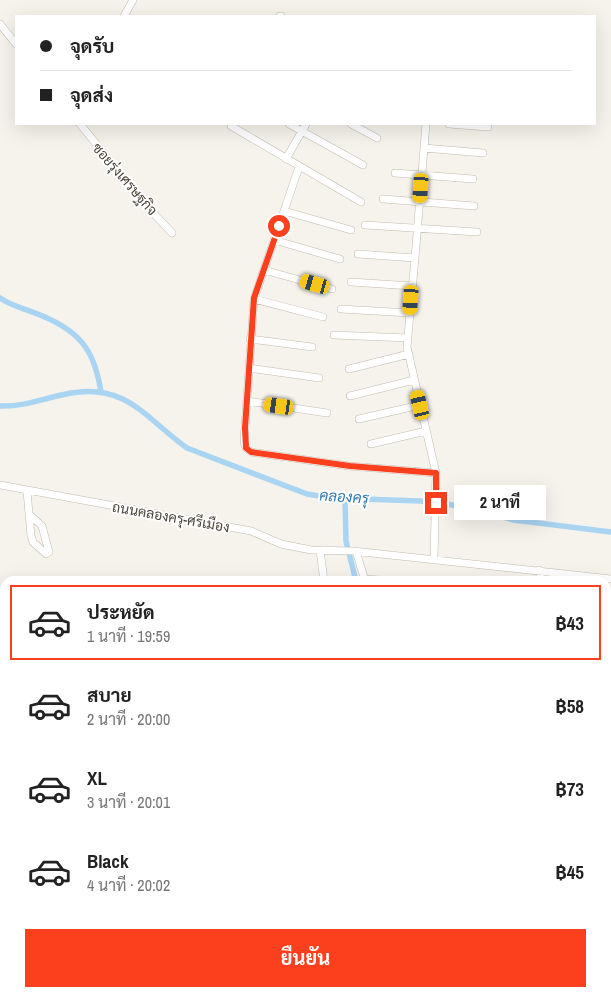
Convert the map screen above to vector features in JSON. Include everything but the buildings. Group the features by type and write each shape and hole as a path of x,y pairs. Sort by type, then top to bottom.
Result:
{"street":[{"path":"125,15 133,0"},
{"path":"0,24 15,43"},
{"name":"ซอยรุ่งเศรษฐกิจ","path":"81,125 172,233"},
{"path":"291,125 363,165"},
{"path":"286,159 305,125"},
{"path":"353,125 377,138"},
{"path":"426,125 408,338 414,380 436,473 434,560"},
{"path":"462,125 488,127"},
{"path":"231,126 361,202"},
{"path":"424,148 483,154"},
{"path":"299,167 254,298 244,442 246,448 251,452 350,466 436,473"},
{"path":"395,174 473,179"},
{"path":"383,199 474,206"},
{"path":"284,211 351,230"},
{"path":"366,225 477,232"},
{"path":"274,240 340,259"},
{"path":"358,254 414,258"},
{"path":"264,270 332,289"},
{"path":"351,282 412,286"},
{"path":"254,298 323,318"},
{"path":"341,308 410,313"},
{"path":"334,335 408,338"},
{"path":"250,339 312,347"},
{"path":"349,369 409,354"},
{"path":"248,368 319,378"},
{"path":"350,396 414,380"},
{"path":"247,401 327,413"},
{"path":"359,420 420,405"},
{"path":"371,444 426,431"},
{"name":"ถนนคลองครุ-ศรีเมือง","path":"0,486 251,531 281,544 320,550 355,551 586,576"},
{"path":"27,491 31,536 33,542 46,554 49,552 42,526 30,516"},
{"path":"320,550 323,576"},
{"path":"355,551 364,576"},
{"path":"539,570 540,576"}],"waterway":[{"name":"คลองครุ","path":"0,298 59,324 78,338 91,356 101,392"},
{"name":"คลองครุ","path":"0,406 27,403 71,393 90,391 107,393 135,406 187,448 307,494 331,498 420,501 448,504 514,520 611,532"},
{"path":"345,499 346,541 355,576"}],"route":[{"path":"279,226 254,298 244,442 246,448 251,452 350,466 436,473 436,503"}]}
